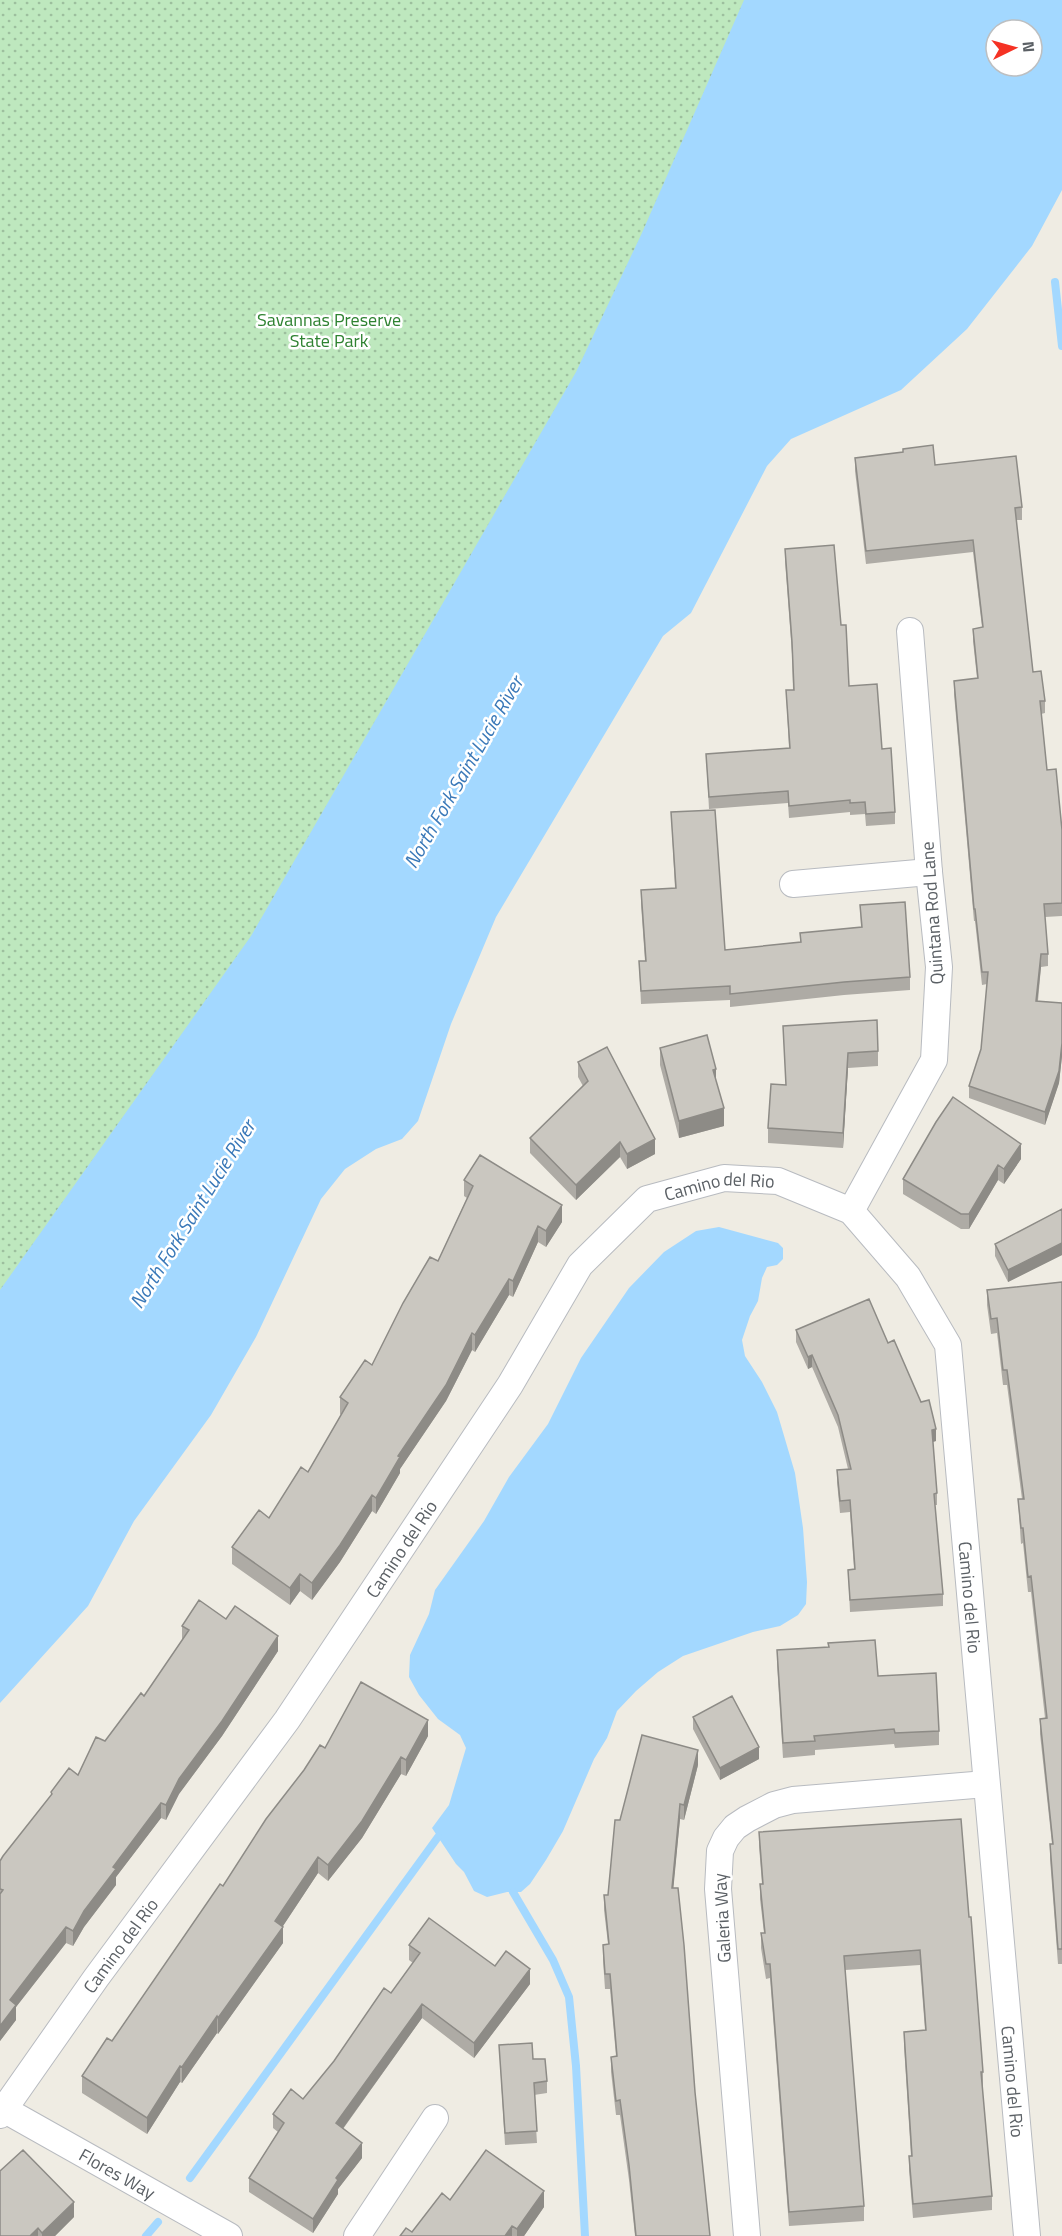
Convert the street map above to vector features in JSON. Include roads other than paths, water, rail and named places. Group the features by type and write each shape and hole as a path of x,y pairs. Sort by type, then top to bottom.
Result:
{"street":[{"name":"Quintana Rod Lane","path":"851,1211 934,1060 939,967 910,631"},
{"path":"793,884 929,872"},
{"name":"Camino del Rio","path":"2,2113 96,1978 287,1720 510,1385 580,1265 647,1199 724,1178 778,1181 851,1211 908,1277 948,1345 1028,2236"},
{"name":"Galeria Way","path":"747,2236 718,1889 720,1851 726,1838 735,1827 760,1811 793,1800 986,1784"},
{"name":"Flores Way","path":"2,2113 229,2236"},
{"path":"357,2236 435,2118"}],"water":[{"name":"North Fork Saint Lucie River","path":"744,0 1062,0 1062,190 1032,246 967,329 901,390 791,439 767,466 691,613 663,636 496,917 451,1024 418,1121 402,1139 376,1149 345,1169 321,1199 256,1337 211,1415 134,1521 88,1606 0,1703 0,1290 251,936 576,372 641,235"},
{"path":"719,1227 778,1243 783,1248 783,1259 777,1265 767,1267 762,1278 758,1301 742,1340 745,1356 762,1382 777,1412 795,1473 803,1528 807,1582 806,1604 798,1615 780,1626 753,1632 683,1656 658,1672 636,1691 617,1711 607,1738 594,1759 563,1831 530,1884 521,1892 507,1892 487,1897 474,1891 464,1872 432,1828 449,1805 466,1748 460,1735 438,1719 419,1695 409,1677 410,1655 429,1614 435,1590 484,1521 509,1477 548,1424 581,1358 629,1288 664,1252 696,1231"}],"waterway":[{"path":"1055,282 1062,346"},
{"path":"190,2178 438,1837"},
{"path":"513,1892 553,1960 569,1997 576,2066 585,2236"},
{"path":"146,2236 158,2222"}],"park label":[{"name":"Savannas Preserve State Park","path":"329,329"}]}
